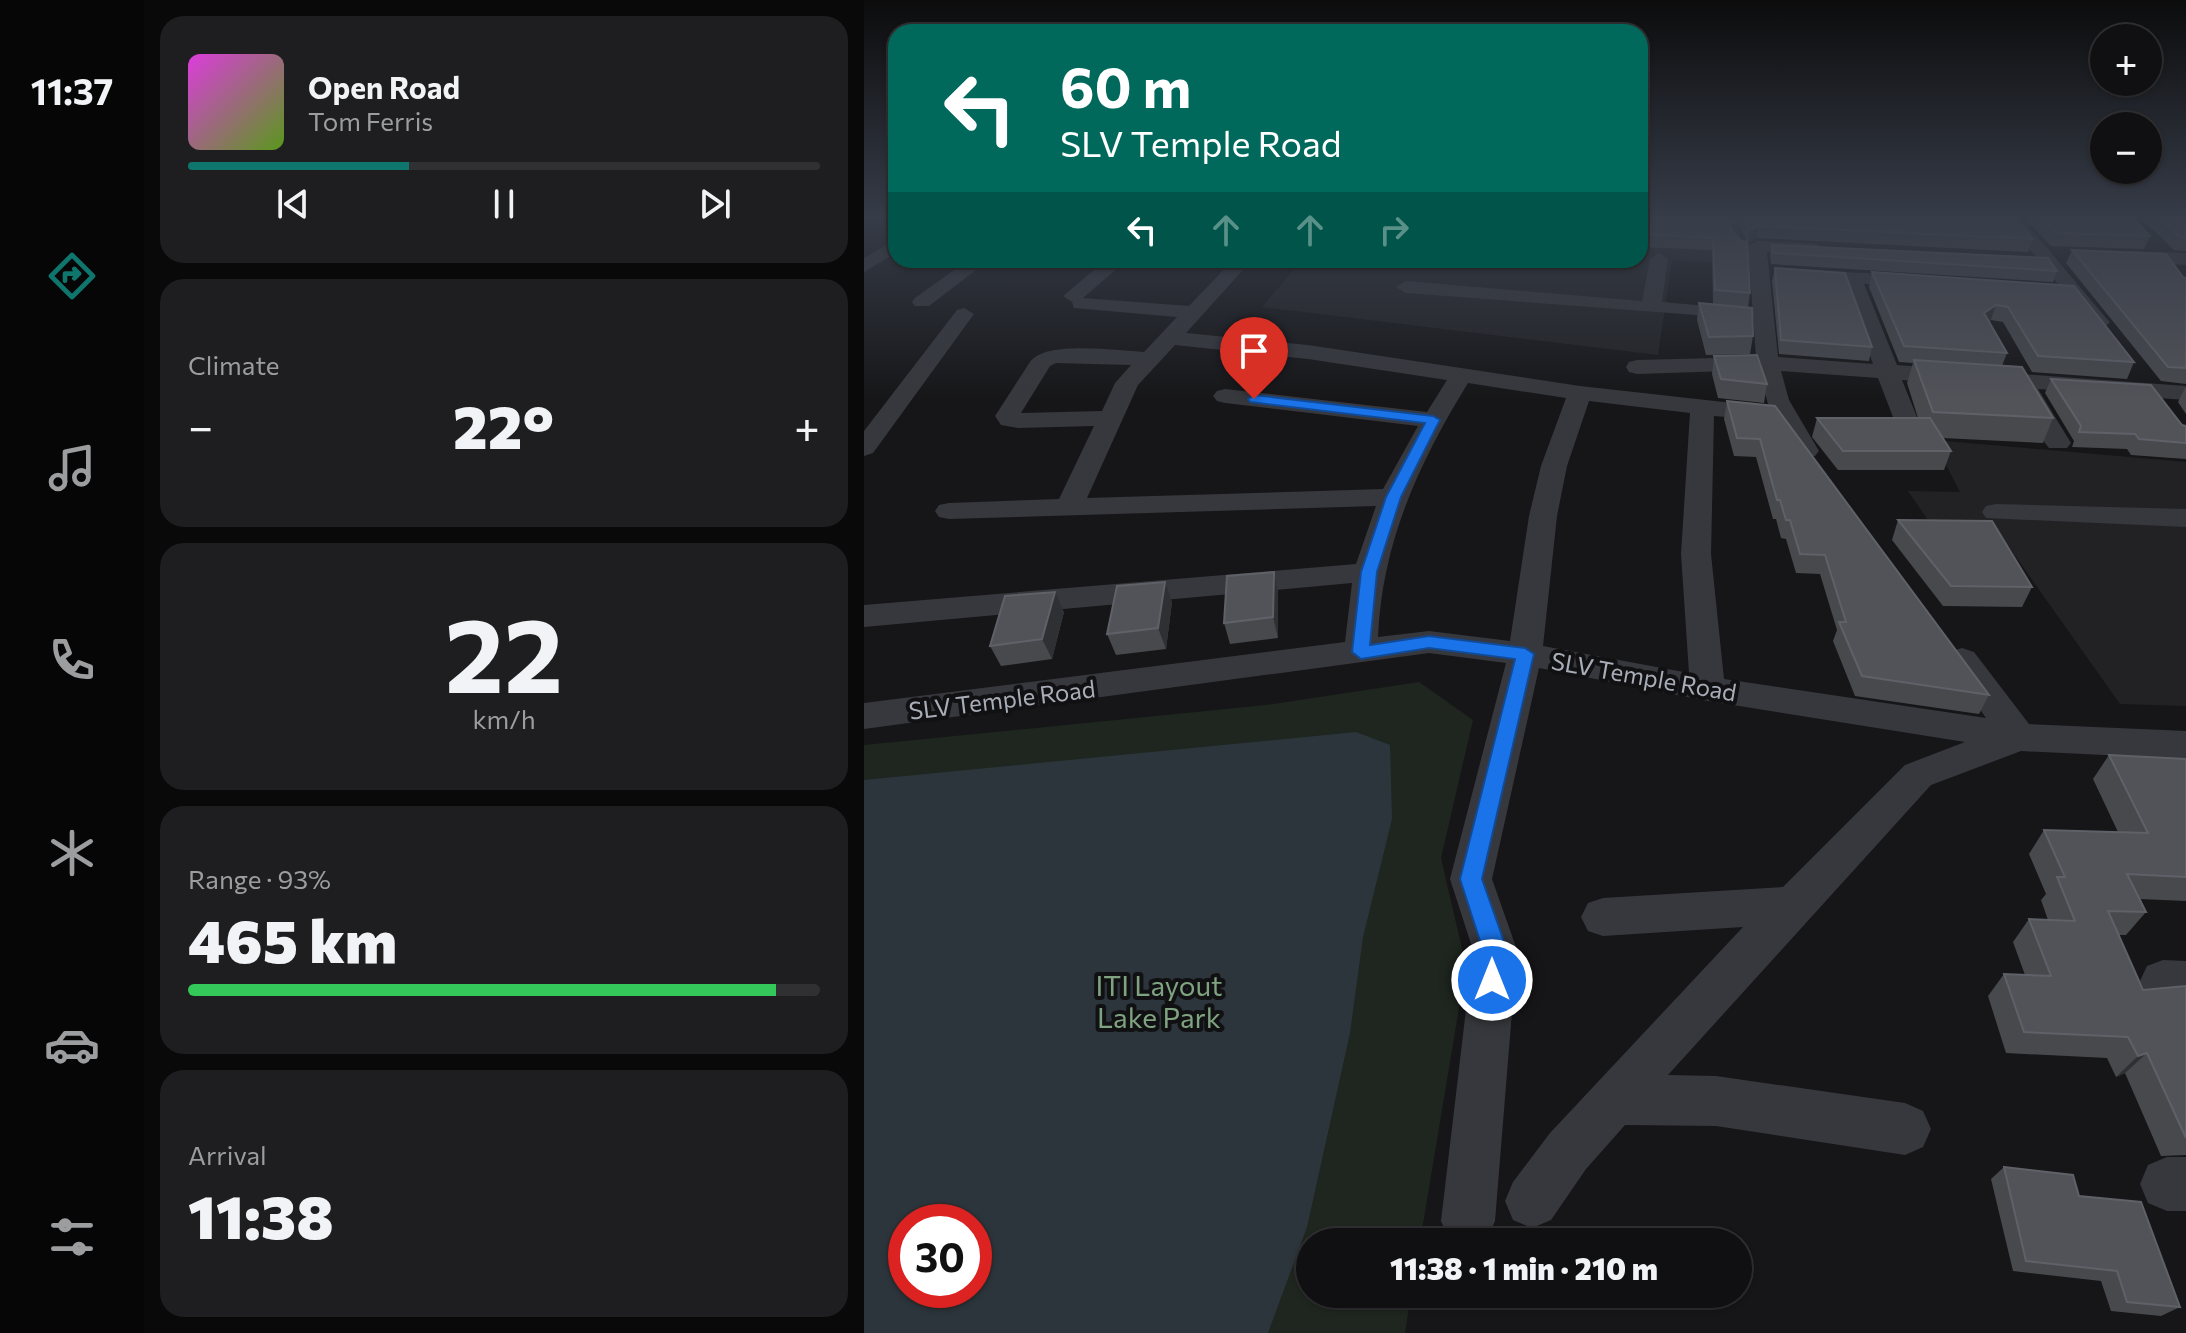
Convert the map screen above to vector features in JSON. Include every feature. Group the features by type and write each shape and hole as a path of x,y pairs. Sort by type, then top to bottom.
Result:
{"street":[{"path":"922,302 956,277"},
{"path":"1100,277 1077,300 1191,312"},
{"path":"1069,507 1127,383 1226,277"},
{"path":"1651,307 1656,277"},
{"path":"1760,277 1765,363 1781,415 1823,474"},
{"path":"1851,277 1905,417"},
{"path":"1867,277 1941,283"},
{"path":"2063,277 2115,341"},
{"path":"1406,287 1762,317"},
{"path":"2045,290 2075,292"},
{"path":"864,448 964,314"},
{"path":"1168,338 1308,352 1580,393 1781,415"},
{"path":"2006,354 2058,443"},
{"path":"1109,418 1018,421 1010,420 1007,416 1041,362 1052,356 1148,359"},
{"path":"1637,367 1765,363 2186,393"},
{"path":"2134,366 2170,412"},
{"path":"1361,652 1369,572 1394,497 1433,420 1463,373"},
{"path":"1468,1221 1495,950 1471,879 1525,654 1543,516 1554,466 1580,393"},
{"path":"1225,396 1433,420"},
{"path":"1702,408 1696,554 1708,689"},
{"path":"949,511 1394,497"},
{"path":"1996,512 2186,518"},
{"path":"864,616 1369,572"},
{"path":"1532,1201 1568,1151 1717,985 1918,775 2019,737 1945,637"},
{"name":"SLV Temple Road","path":"864,716 1429,642 1525,654 1708,689 2019,737 2186,745"},
{"path":"1603,917 1795,905"},
{"path":"1615,1100 1716,1101 1905,1129"}],"shaded area":[{"path":"1287,277 1669,277 1658,355 1262,307"},
{"path":"1933,440 2186,462 2186,706 2120,704 2001,536 1936,532 1908,491 1960,492"},
{"name":"ITI Layout Lake Park","path":"1356,732 1390,745 1392,819 1363,937 1350,1033 1307,1227 1296,1228 1296,1257 1268,1333 864,1333 864,780"}],"green space":[{"name":"ITI Layout Lake Park","path":"1419,682 1473,720 1441,858 1466,966 1422,1228 1296,1228 1296,1308 1409,1308 1405,1333 864,1333 864,745 1266,705"}],"building":[{"path":"1715,277 1749,277 1750,293 1715,290"},
{"path":"1776,277 1847,277 1872,347 1781,340"},
{"path":"1874,277 1947,277 2074,286 2134,362 2038,356 2008,307 1996,305 1984,313 2007,353 1904,346"},
{"path":"2094,277 2186,278 2186,368 2168,367"},
{"path":"1699,303 1752,308 1753,336 1709,337"},
{"path":"1757,355 1767,384 1721,379 1714,356"},
{"path":"1914,360 2022,367 2053,418 1933,412"},
{"path":"2051,379 2151,385 2186,426 2186,443 2139,439 2135,434 2079,432 2081,426"},
{"path":"1727,401 1775,406 1989,695 1862,676 1839,622 1846,622 1825,555 1800,554 1790,520 1786,520 1780,500 1777,500 1760,439 1737,438"},
{"path":"1817,418 1930,418 1951,451 1843,451"},
{"path":"1898,520 1992,521 2032,587 1951,586"},
{"path":"1274,572 1273,617 1224,623 1227,576"},
{"path":"1165,582 1158,628 1107,634 1117,586"},
{"path":"1055,592 1042,639 990,646 1005,596"},
{"path":"2109,755 2186,759 2186,877 2127,874 2146,912 2108,911 2143,990 2186,986 2186,1138 2147,1053 2138,1056 2128,1037 2024,1032 2004,974 2051,976 2029,919 2075,921 2057,877 2065,877 2044,830 2148,833"},
{"path":"2004,1167 2073,1175 2079,1196 2141,1202 2180,1307 2127,1302 2117,1271 2026,1261"}],"route":[{"path":"1254,399 1433,420 1394,497 1369,572 1361,652 1429,642 1525,654 1471,879 1495,950 1492,980"}]}
